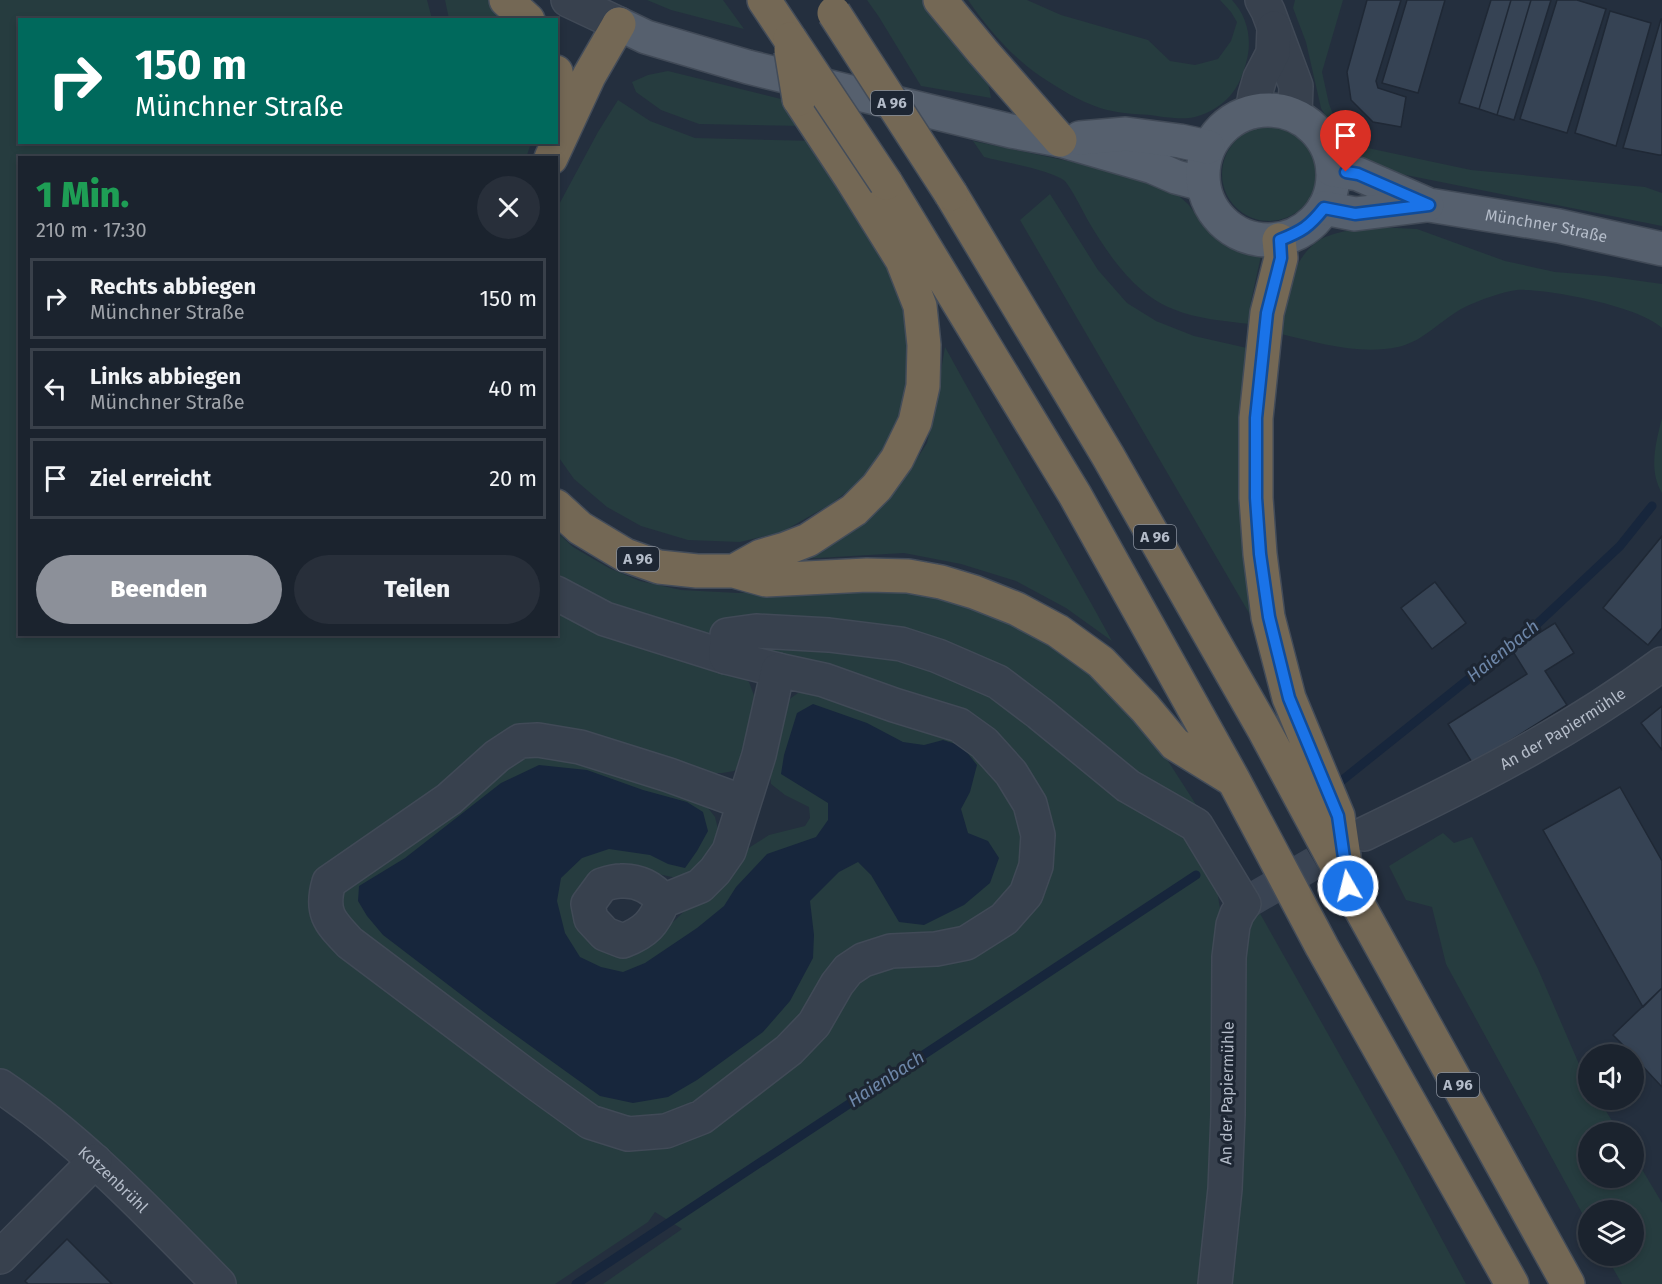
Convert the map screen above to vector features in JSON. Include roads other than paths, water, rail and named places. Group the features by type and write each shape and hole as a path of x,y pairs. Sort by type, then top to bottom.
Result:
{"highway":[{"path":"506,0 526,18"},
{"path":"764,0 886,183 1075,495 1233,779 1322,946 1512,1284"},
{"path":"940,0 1060,140"},
{"name":"A 96","path":"830,6 951,194 1114,466 1263,728 1568,1284"},
{"path":"558,141 589,76 619,24"},
{"path":"734,571 761,556 808,540 854,510 878,487 897,459 915,422 923,386 924,345 920,306 902,260 852,178 799,99 790,39"},
{"path":"558,80 561,92 558,116"},
{"path":"1280,240 1281,258 1267,313 1256,418 1256,498 1260,554 1269,617 1289,698 1338,816 1348,886"},
{"name":"A 96","path":"558,508 580,528 625,555 659,567 697,572 734,571 766,580 867,575 908,576 941,582 1017,609 1058,631 1101,662 1145,708 1175,744 1233,779"}],"main road":[{"path":"619,24 646,37 748,67 1011,131 1060,140 1203,184"},
{"path":"1264,110 1295,114 1315,130 1326,145 1333,170 1333,186 1324,208 1301,232 1280,240 1257,240 1235,232 1218,217 1209,203 1203,184 1202,164 1208,147 1219,131 1230,121 1252,112 1264,110"},
{"path":"1060,140 1126,134 1208,147"},
{"name":"Münchner Straße","path":"1333,170 1358,174 1429,205 1559,226 1662,249"},
{"name":"Münchner Straße","path":"1324,208 1355,214 1429,205"}],"street":[{"path":"568,0 619,24"},
{"path":"1252,112 1260,78 1273,53 1268,14"},
{"path":"1268,14 1296,86 1295,114"},
{"path":"558,593 605,619 726,657 824,680 959,725 984,743 1011,773 1030,804 1038,835 1036,866 1026,894 1004,920 966,944 936,949 891,951 863,960 848,970 837,984 814,1024 789,1050 702,1117 666,1131 628,1134 590,1122 350,943 332,923 325,907 329,882 449,799 497,756 520,741 538,740 580,747 669,775 743,802"},
{"name":"An der Papiermühle","path":"726,657 727,635 756,631 829,635 901,644 938,656 998,682 1040,713 1128,786 1196,825 1244,904 1233,925 1229,957 1226,1168 1215,1284"},
{"name":"An der Papiermühle","path":"1364,834 1462,786 1546,741 1602,706 1662,664"},
{"path":"663,901 700,886 715,871 729,851 759,755 777,670"},
{"name":"Kotzenbrühl","path":"0,1086 58,1128 95,1161 219,1284"},
{"path":"0,1257 95,1161"}],"water":[{"path":"813,704 867,723 903,742 924,745 943,740 962,746 977,765 970,792 961,809 968,833 988,841 999,858 990,883 964,905 924,925 899,922 871,875 858,862 839,872 810,901 814,935 813,958 790,1001 763,1032 697,1080 668,1097 633,1103 600,1096 489,1016 383,935 358,901 359,886 405,858 501,783 539,765 587,770 643,790 687,802 703,812 708,831 685,868 668,864 650,855 609,849 582,858 561,878 557,901 565,933 580,957 601,967 623,972 645,963 697,928 724,906 736,887 767,854 816,837 828,820 828,803 781,774 784,755 797,713"}],"waterway":[{"name":"Haienbach","path":"1340,782 1536,625 1620,546 1652,506"},
{"name":"Haienbach","path":"576,1284 1196,875"}],"tunnel":[{"path":"1244,904 1354,840"}]}
